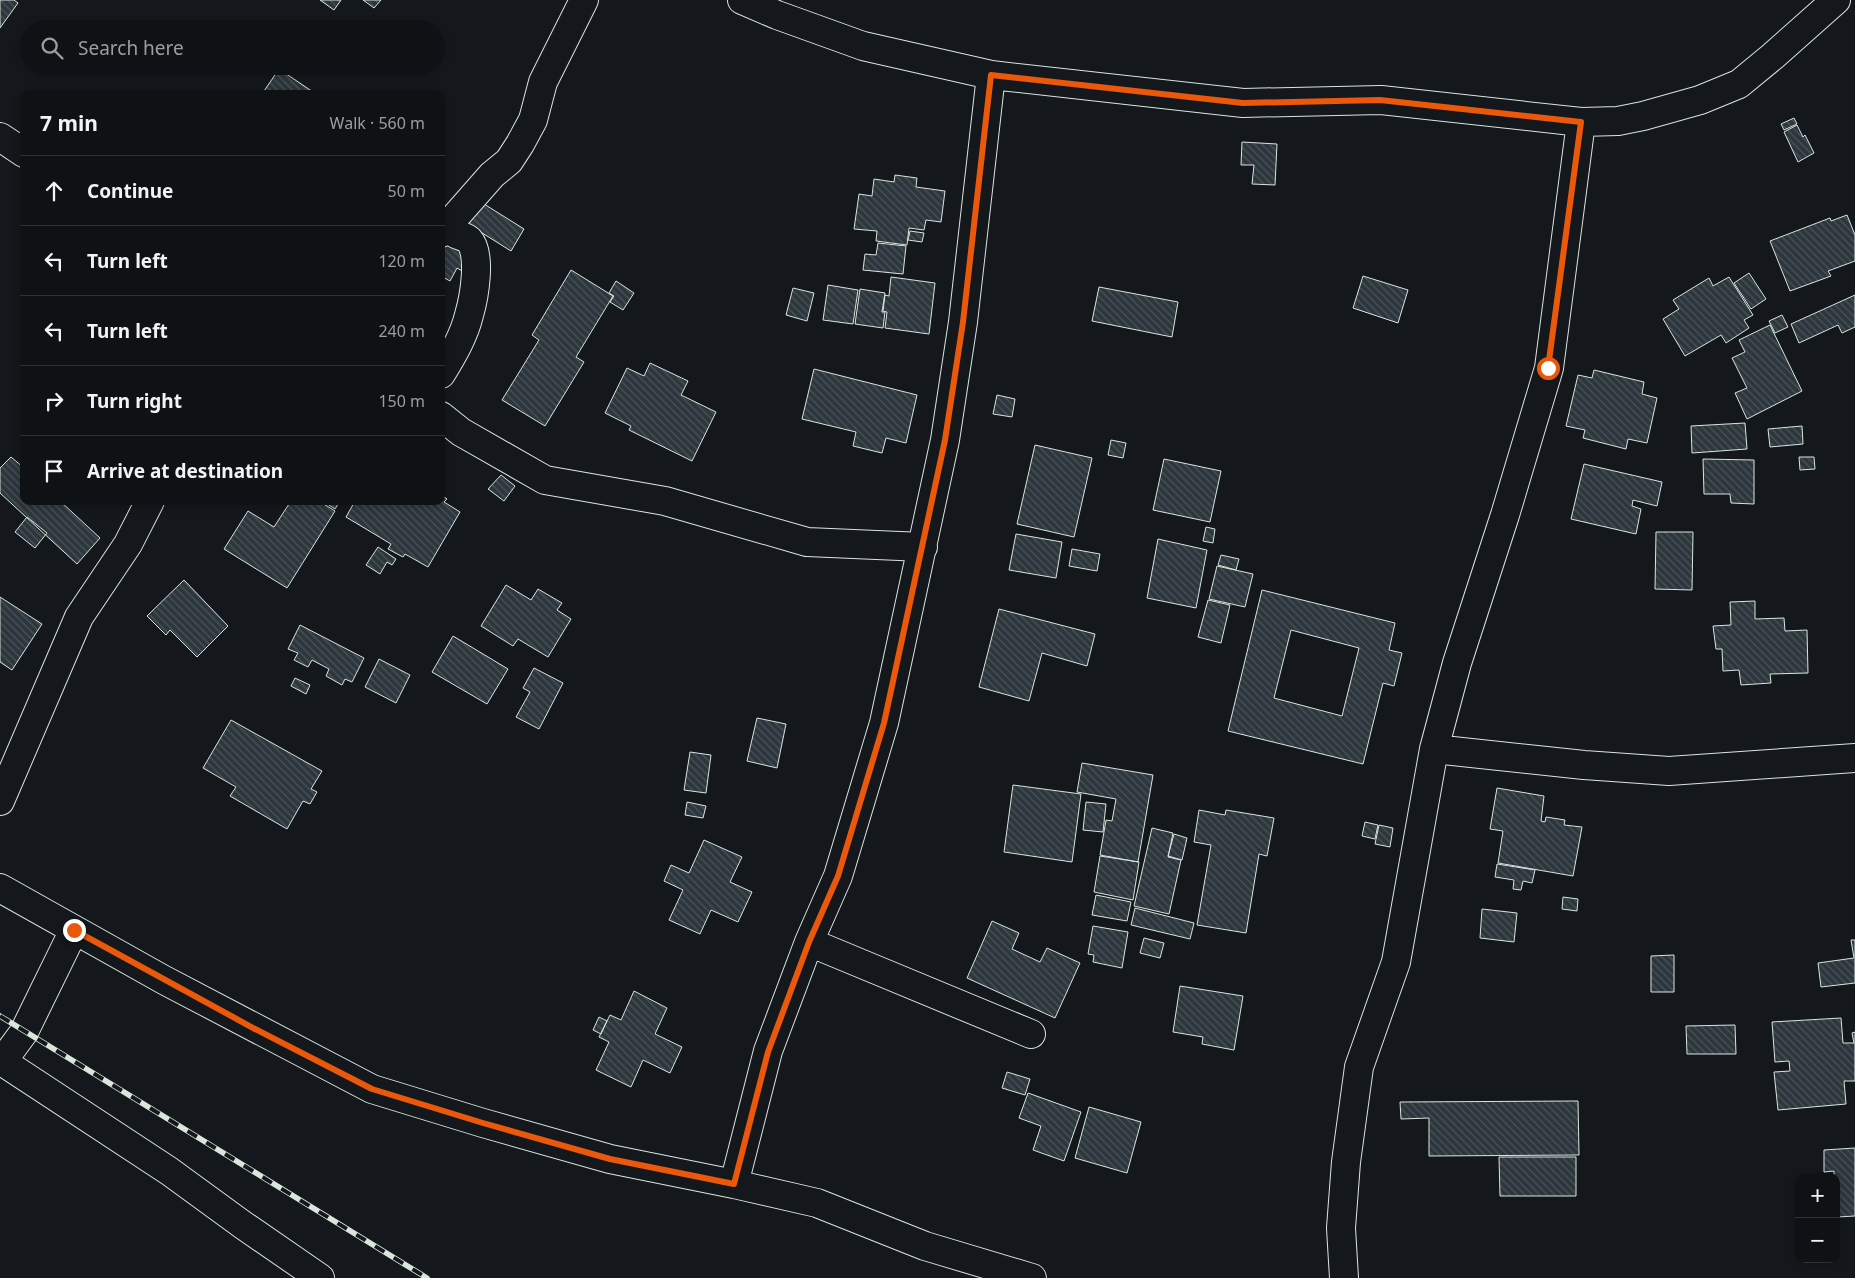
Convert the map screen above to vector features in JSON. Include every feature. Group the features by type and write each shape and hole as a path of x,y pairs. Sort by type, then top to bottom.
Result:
{"street":[{"path":"445,225 492,175 509,161 516,150 533,120 543,82 584,0"},
{"path":"742,0 863,46 991,75 1243,103 1380,100 1581,122 1618,121 1643,116 1700,100 1739,84 1836,0"},
{"path":"734,1184 768,1052 809,942 838,876 884,723 945,440 963,322 991,75"},
{"path":"1344,1278 1341,1228 1346,1162 1359,1067 1396,962 1434,749 1457,663 1505,515 1548,368 1581,122"},
{"path":"0,137 20,150"},
{"path":"445,228 469,240 475,249 476,274 469,316 454,353 445,368"},
{"path":"445,419 461,432 545,480 665,501 807,542 923,547"},
{"path":"0,801 79,616 128,544 148,505"},
{"path":"1434,749 1584,765 1669,771 1855,758"},
{"path":"0,888 255,1029 372,1089 610,1159 817,1203 925,1246 1032,1278"},
{"path":"74,930 24,1032 1,1061 169,1170 243,1225 320,1278"},
{"path":"809,942 1031,1034"}],"building":[{"path":"0,0 14,0 18,3 0,28"},
{"path":"320,0 341,0 334,10"},
{"path":"363,0 381,0 374,8"},
{"path":"275,75 288,75 310,90 265,90"},
{"path":"1794,118 1797,124 1784,130 1781,124"},
{"path":"1797,125 1803,137 1805,135 1814,153 1798,162 1784,132"},
{"path":"1242,142 1277,144 1275,185 1252,184 1254,165 1241,165"},
{"path":"895,175 917,178 916,187 945,191 941,222 926,220 924,230 909,228 907,245 876,241 877,231 854,229 859,194 872,196 874,179 894,182"},
{"path":"476,199 524,229 511,251 463,221"},
{"path":"1847,215 1855,235 1855,261 1828,271 1831,276 1790,291 1770,241 1830,218 1831,221"},
{"path":"910,231 924,233 922,242 908,240"},
{"path":"447,239 473,251 462,271 457,268 450,281 445,278 445,242"},
{"path":"878,243 906,246 903,274 863,270 865,254 876,255"},
{"path":"571,270 613,296 576,357 584,362 545,426 502,400 539,340 532,335"},
{"path":"1749,273 1766,299 1751,309 1734,283"},
{"path":"1363,276 1408,290 1398,323 1353,308"},
{"path":"891,277 935,283 929,334 885,328 887,312 883,311 885,295 889,296"},
{"path":"1729,277 1753,315 1744,320 1749,328 1726,343 1721,335 1685,356 1663,319 1679,309 1673,300 1709,278 1713,286"},
{"path":"616,281 634,293 623,310 610,302 614,296 609,293"},
{"path":"828,285 858,290 853,324 823,320"},
{"path":"1099,287 1178,302 1172,337 1092,321"},
{"path":"793,288 814,293 807,321 786,315"},
{"path":"860,289 885,293 882,312 885,312 883,328 855,324"},
{"path":"1855,295 1855,327 1842,333 1838,325 1799,343 1791,324"},
{"path":"1782,315 1788,327 1775,333 1769,321"},
{"path":"1770,325 1802,391 1747,419 1735,393 1747,388 1732,358 1745,352 1739,340"},
{"path":"650,363 688,381 681,395 716,412 692,461 629,430 631,426 605,413 627,368 644,376"},
{"path":"814,369 917,395 906,443 886,438 882,453 853,446 856,432 802,419"},
{"path":"1594,370 1644,382 1642,394 1657,398 1647,443 1628,439 1626,449 1583,438 1585,430 1566,426 1578,375 1592,378"},
{"path":"997,395 1015,399 1012,417 993,414"},
{"path":"1745,423 1747,449 1692,453 1691,426"},
{"path":"1802,426 1803,444 1770,447 1768,429"},
{"path":"1111,440 1126,443 1123,458 1108,455"},
{"path":"1035,445 1092,458 1074,537 1017,524"},
{"path":"11,457 20,465 20,505 64,505 100,538 77,564 0,493 0,468"},
{"path":"1799,457 1814,457 1815,469 1800,470"},
{"path":"1164,459 1221,471 1210,522 1153,510"},
{"path":"1703,459 1754,460 1754,504 1731,503 1730,494 1704,494"},
{"path":"1584,464 1662,482 1657,506 1633,500 1632,506 1641,509 1636,534 1571,519"},
{"path":"501,475 515,486 504,501 488,489"},
{"path":"445,503 460,512 428,567 405,554 403,557 388,549 391,544 346,517 353,505 445,505"},
{"path":"288,505 325,505 335,511 287,588 224,549 248,511 274,527"},
{"path":"329,505 338,505 335,509"},
{"path":"27,517 47,533 35,548 15,532"},
{"path":"1206,527 1215,529 1213,543 1203,541"},
{"path":"1656,532 1693,532 1692,590 1655,589"},
{"path":"1016,534 1062,542 1056,578 1009,570"},
{"path":"1158,539 1207,550 1196,608 1147,598"},
{"path":"378,547 396,559 392,565 387,562 380,574 366,565"},
{"path":"1072,549 1100,554 1097,571 1069,566"},
{"path":"1221,555 1239,559 1236,570 1218,565"},
{"path":"1217,566 1253,574 1245,607 1209,599"},
{"path":"184,580 228,626 197,657 170,630 166,635 147,616"},
{"path":"506,585 531,600 538,589 562,603 557,610 571,619 548,657 518,639 513,646 481,626"},
{"path":"1262,590 1395,623 1389,650 1402,653 1394,686 1383,683 1363,764 1228,731","holes":["1291,630 1359,648 1342,716 1274,698"]},
{"path":"0,597 42,624 12,670 0,662"},
{"path":"1208,600 1230,605 1221,643 1198,637"},
{"path":"1755,601 1755,619 1784,618 1785,631 1807,630 1808,673 1770,674 1771,683 1741,685 1739,670 1723,671 1722,649 1716,649 1713,626 1731,625 1730,602"},
{"path":"999,609 1095,634 1087,666 1042,653 1029,701 979,687"},
{"path":"300,625 364,658 352,682 345,679 342,685 326,676 329,669 312,660 308,667 294,660 298,653 288,649"},
{"path":"453,636 508,669 487,704 432,672"},
{"path":"379,659 410,675 396,703 365,687"},
{"path":"534,668 563,683 539,729 516,717 530,692 523,688"},
{"path":"295,678 310,685 306,694 291,686"},
{"path":"757,718 786,724 777,768 747,761"},
{"path":"231,720 322,771 311,789 317,792 310,804 303,801 287,829 230,796 236,787 203,768"},
{"path":"690,752 711,755 706,793 684,790"},
{"path":"1082,763 1153,775 1138,862 1100,855 1106,820 1112,821 1116,799 1077,792"},
{"path":"1013,785 1081,794 1072,862 1004,852"},
{"path":"1497,788 1544,796 1541,821 1545,822 1546,817 1565,820 1564,825 1582,827 1573,876 1498,863 1503,831 1490,829"},
{"path":"687,802 706,806 703,818 685,815"},
{"path":"1086,802 1106,804 1103,832 1083,830"},
{"path":"1199,810 1225,815 1226,810 1274,818 1267,856 1259,854 1246,933 1197,925 1211,845 1194,842"},
{"path":"1365,822 1378,825 1375,839 1362,836"},
{"path":"1379,825 1393,828 1390,847 1375,844"},
{"path":"1152,828 1173,833 1168,857 1181,860 1169,914 1134,906"},
{"path":"1174,834 1187,838 1182,860 1168,856"},
{"path":"704,840 742,857 730,882 752,892 738,922 711,910 700,934 669,920 683,890 664,881 671,865 689,873"},
{"path":"1100,856 1139,862 1133,900 1094,892"},
{"path":"1497,864 1535,870 1532,883 1523,881 1521,890 1513,889 1514,880 1495,877"},
{"path":"1096,895 1131,902 1127,921 1092,915"},
{"path":"1563,897 1578,899 1577,911 1562,909"},
{"path":"1135,908 1194,923 1190,939 1131,925"},
{"path":"1482,909 1517,913 1514,942 1480,938"},
{"path":"992,921 1019,933 1012,949 1040,962 1047,948 1080,963 1055,1018 967,978"},
{"path":"1093,926 1128,932 1122,968 1093,962 1094,955 1088,954"},
{"path":"1144,938 1164,943 1160,958 1140,953"},
{"path":"1851,940 1855,940 1855,983 1821,987 1818,963 1854,958"},
{"path":"1674,955 1674,992 1651,992 1651,956"},
{"path":"1180,986 1243,996 1234,1050 1202,1044 1203,1037 1173,1032"},
{"path":"634,991 667,1008 655,1034 682,1047 670,1073 643,1060 631,1087 596,1070 609,1042 599,1037 610,1015 621,1020"},
{"path":"599,1017 607,1021 601,1034 593,1030"},
{"path":"1841,1018 1843,1043 1854,1043 1852,1033 1855,1032 1855,1081 1844,1081 1846,1104 1778,1110 1774,1072 1790,1071 1789,1061 1775,1062 1772,1022"},
{"path":"1735,1025 1736,1054 1687,1054 1686,1026"},
{"path":"1007,1072 1030,1079 1025,1095 1002,1088"},
{"path":"1028,1093 1081,1112 1064,1161 1033,1150 1041,1126 1019,1118"},
{"path":"1578,1101 1579,1155 1429,1156 1429,1118 1401,1119 1400,1102"},
{"path":"1089,1107 1141,1122 1127,1173 1075,1158"},
{"path":"1855,1148 1855,1216 1840,1217 1840,1173 1834,1173 1834,1171 1824,1172 1824,1150"},
{"path":"1499,1157 1576,1157 1576,1196 1500,1196"}],"railway":[{"path":"0,1016 427,1278"}],"route":[{"path":"74,930 255,1029 372,1089 610,1159 734,1184 768,1052 809,942 838,876 884,723 945,440 963,322 991,75 1243,103 1380,100 1581,122 1548,368"}]}
